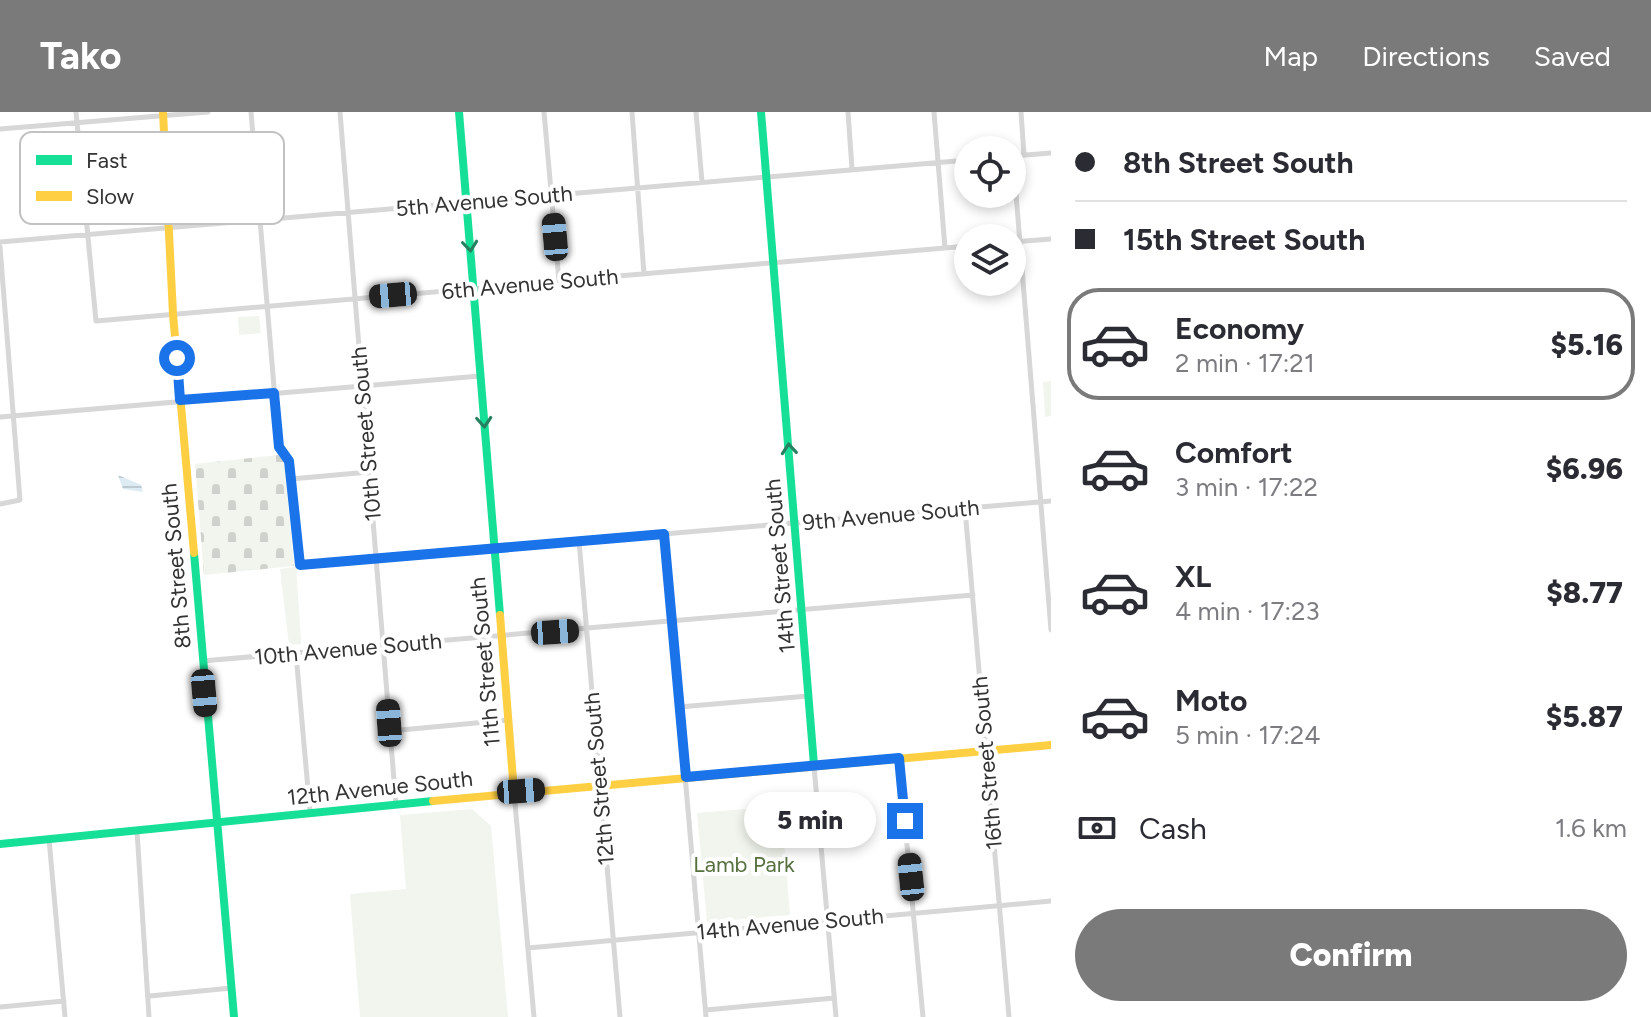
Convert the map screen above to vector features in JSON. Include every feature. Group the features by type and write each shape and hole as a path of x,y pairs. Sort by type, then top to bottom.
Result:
{"street":[{"path":"76,112 78,132"},
{"path":"0,129 208,112"},
{"path":"251,112 253,132"},
{"name":"10th Street South","path":"340,112 396,805"},
{"name":"11th Street South","path":"459,112 534,1017"},
{"path":"544,112 559,281"},
{"path":"632,112 644,274"},
{"path":"696,112 702,182"},
{"name":"14th Street South","path":"761,112 836,1017"},
{"path":"848,112 852,169"},
{"path":"934,112 945,248"},
{"path":"1021,112 1023,136"},
{"path":"1026,155 1051,153"},
{"name":"5th Avenue South","path":"284,219 954,161"},
{"path":"87,224 88,234"},
{"name":"8th Street South","path":"168,224 201,662 234,1017"},
{"name":"5th Avenue South","path":"0,244 214,224"},
{"path":"260,224 279,447 289,461 291,479 369,472"},
{"name":"6th Avenue South","path":"88,234 96,321 954,247"},
{"path":"1026,241 1051,239"},
{"path":"0,244 20,500 0,504"},
{"path":"1024,296 1051,630"},
{"path":"0,417 480,376"},
{"name":"9th Avenue South","path":"291,479 300,565 1051,501"},
{"name":"16th Street South","path":"965,509 1009,1017"},
{"path":"664,534 706,1014 834,998"},
{"name":"12th Street South","path":"579,541 620,1017"},
{"name":"10th Avenue South","path":"201,662 973,595"},
{"path":"296,654 310,812"},
{"path":"679,707 808,696"},
{"path":"390,731 508,720"},
{"name":"12th Avenue South","path":"0,844 514,792 1051,745"},
{"path":"899,758 923,1017"},
{"path":"137,831 149,1017"},
{"path":"49,839 65,1017"},
{"name":"14th Avenue South","path":"528,948 1051,901"},
{"path":"150,996 231,988"},
{"path":"0,1007 64,1001"}],"green space":[{"path":"259,316 261,333 239,335 238,317"},
{"path":"1051,381 1051,416 1045,417 1043,382"},
{"path":"278,455 284,461 294,566 204,575 195,464"},
{"path":"296,567 301,644 289,645 280,569"},
{"name":"Lamb Park","path":"781,806 790,915 707,922 697,813"},
{"path":"472,809 491,826 508,1017 360,1017 350,894 406,889 400,815"}],"shaded area":[{"path":"118,475 141,485 143,492 123,489"}],"traffic: fast":[{"path":"459,112 500,615"},
{"path":"761,112 814,765"},
{"path":"194,553 234,1017"},
{"path":"0,844 433,801"}],"traffic: slow":[{"path":"163,112 164,132"},
{"path":"169,224 173,314 194,553"},
{"path":"500,615 514,792"},
{"path":"433,801 1051,745"}],"route":[{"path":"177,358 180,400 274,393 279,447 289,461 300,565 664,534 686,777 899,758 905,821"}]}
